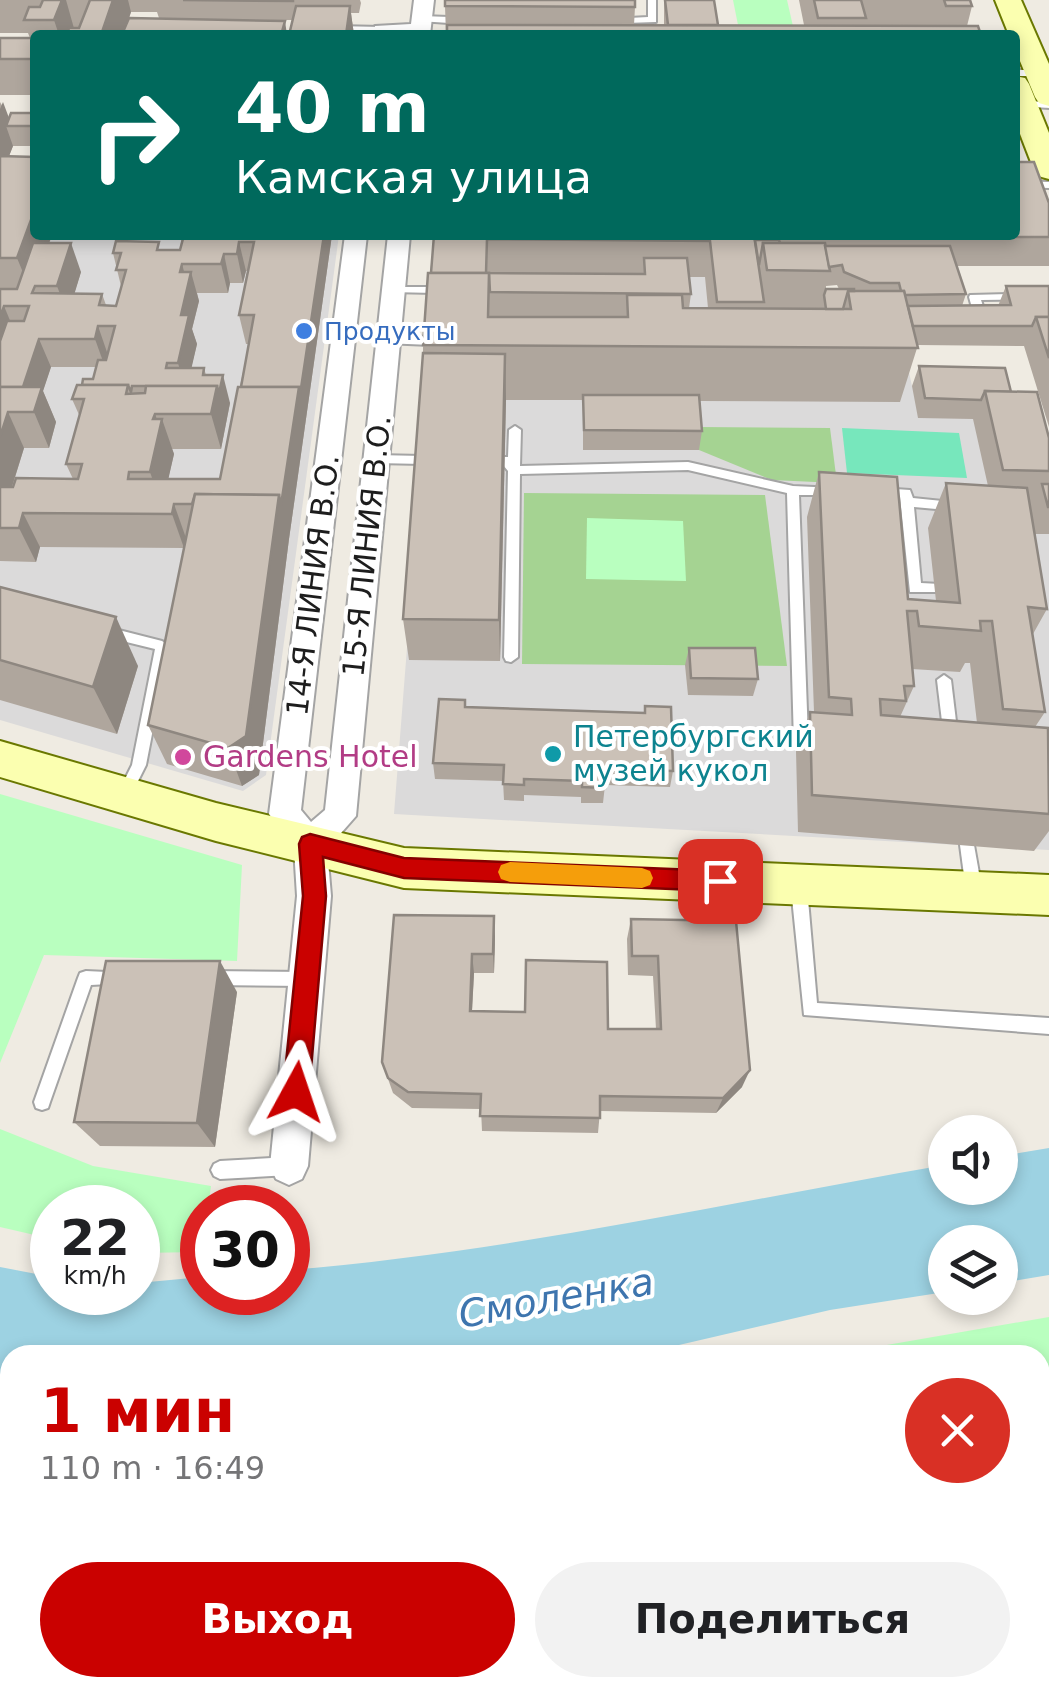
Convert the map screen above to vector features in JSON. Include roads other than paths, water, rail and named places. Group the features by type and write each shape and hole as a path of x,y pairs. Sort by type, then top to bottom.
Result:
{"street":[{"path":"982,0 994,30"},
{"path":"1008,0 1016,30"},
{"path":"382,27 422,21"},
{"path":"1020,46 1049,170"},
{"name":"14-Я ЛИНИЯ В.О.","path":"289,1166 314,896 310,844 285,814 355,240"},
{"name":"15-Я ЛИНИЯ В.О.","path":"310,844 340,816 399,240"},
{"path":"343,340 388,340"},
{"path":"0,759 404,868 1049,895"}],"lane":[{"path":"629,21 654,20 652,0"},
{"path":"422,21 449,20"},
{"path":"317,28 382,27"},
{"path":"1020,184 1049,184"},
{"path":"394,290 435,290"},
{"path":"964,318 981,318 974,297 1049,296"},
{"path":"388,340 431,341"},
{"path":"511,657 510,465 515,430"},
{"path":"376,459 423,460"},
{"path":"510,465 688,466 793,490 850,491"},
{"path":"793,490 802,560 801,744 836,748"},
{"path":"868,492 906,493 906,567 915,588 935,588"},
{"path":"907,502 980,508"},
{"path":"90,627 162,646 139,765 124,795"},
{"path":"944,680 953,755"},
{"path":"967,845 974,892"},
{"path":"799,884 810,1010 1049,1026"},
{"path":"42,1102 86,978 140,978"},
{"path":"193,978 306,980"},
{"path":"220,1170 289,1166"}],"water":[{"name":"Смоленка","path":"1049,1148 1049,1275 1018,1280 1018,1225 928,1225 928,1295 830,1310 679,1345 0,1345 0,1267 30,1273 30,1315 160,1315 160,1281 180,1279 180,1315 310,1315 310,1268 453,1251 928,1168 928,1205 1018,1205 1018,1153"}],"place":[{"name":"Продукты","path":"304,331"},
{"name":"Петербургский музей кукол","path":"553,754"},
{"name":"Gardens Hotel","path":"183,757"}]}
